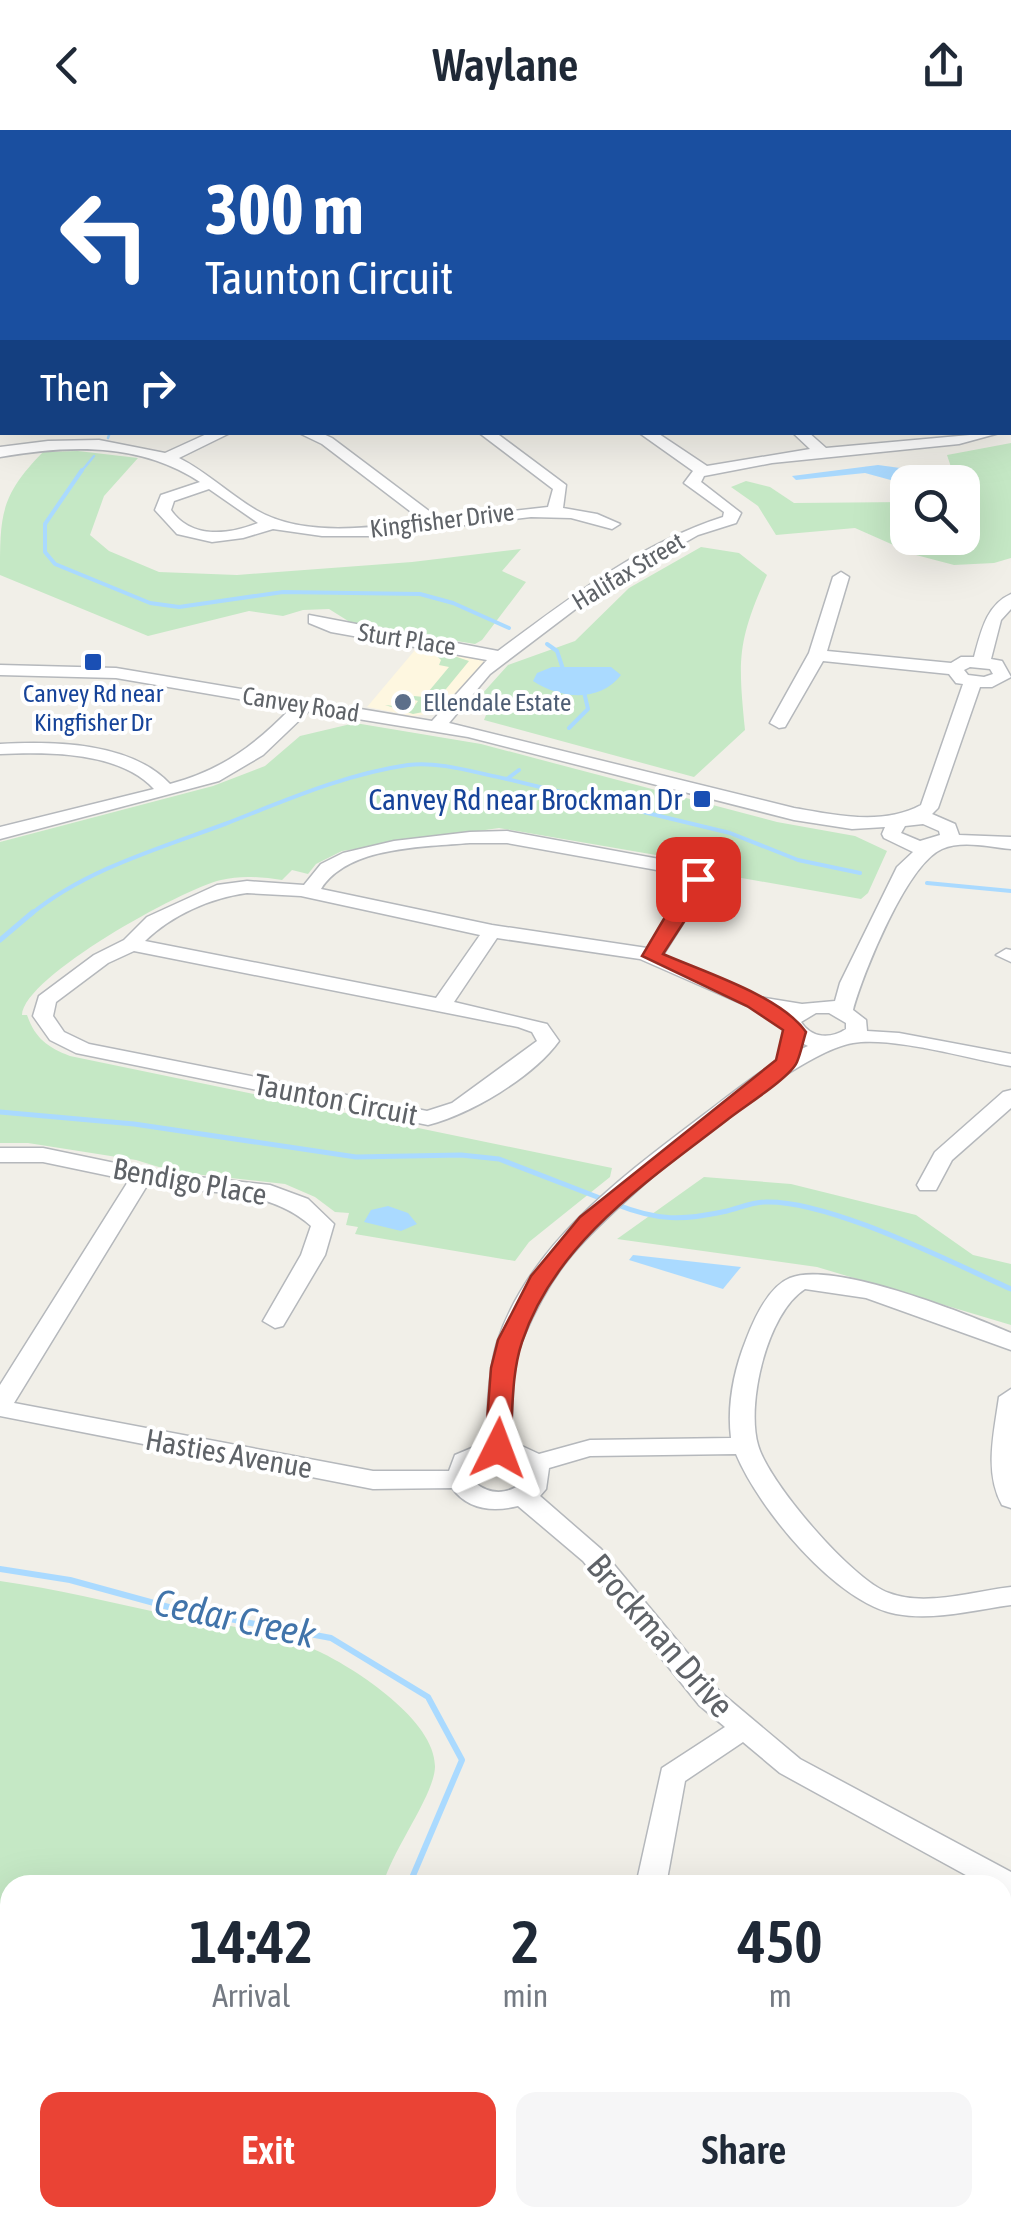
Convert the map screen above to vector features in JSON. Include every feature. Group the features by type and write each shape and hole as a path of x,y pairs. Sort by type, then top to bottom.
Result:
{"street":[{"path":"165,458 217,435"},
{"path":"312,435 328,441 427,517 425,527"},
{"path":"489,435 561,488 556,509"},
{"path":"650,435 704,471 761,459 931,445 956,435"},
{"path":"804,435 824,454"},
{"name":"Kingfisher Drive","path":"0,452 90,445 165,458 194,471 235,506 270,524 338,532 425,527 528,509 556,509 612,524"},
{"name":"Halifax Street","path":"437,726 484,670 599,584 692,532 730,520 730,509 692,483 694,475 704,471"},
{"name":"Kingfisher Drive","path":"210,484 167,498 165,516 179,526 217,537 249,534 270,524"},
{"path":"779,724 803,689 835,606 840,578"},
{"path":"982,661 993,618 1011,599"},
{"name":"Sturt Place","path":"316,619 337,628 500,657"},
{"path":"0,669 1,652"},
{"path":"816,655 954,668 967,661 982,661 1001,668 1007,676 973,682 956,676 954,668"},
{"name":"Canvey Road","path":"0,669 104,672 437,726 495,737 776,810 901,830"},
{"path":"498,1448 510,1340 540,1281 588,1222 786,1063 824,1023 850,983 906,867 938,830 973,682"},
{"path":"0,833 215,777 247,762 304,705"},
{"path":"0,749 46,750 126,764 149,774 166,791"},
{"path":"901,830 938,830"},
{"path":"901,830 938,830 970,839 1011,843"},
{"path":"901,830 906,867"},
{"path":"310,892 328,868 349,857 480,836 507,837 686,869 696,876 696,888 652,956"},
{"name":"Taunton Circuit","path":"131,944 532,1024 545,1033 547,1044 460,1108 428,1118 83,1049 61,1040 43,1016 46,1000 100,959 131,944 154,920 217,891 252,886 310,892 492,931 652,956 754,1002 824,1023"},
{"path":"440,1006 492,931"},
{"path":"824,1023 1011,1060"},
{"path":"786,1063 824,1023"},
{"path":"928,1186 947,1153 1011,1097"},
{"name":"Bendigo Place","path":"0,1155 44,1156 113,1167 142,1176 270,1192 300,1204 323,1224 313,1255 276,1322"},
{"path":"0,1407 142,1176"},
{"path":"1011,1342 829,1281 795,1284 782,1296 754,1340 745,1446 771,1493 848,1580 874,1598 912,1606 1011,1596"},
{"path":"1011,1397 1002,1464 1011,1499"},
{"name":"Hasties Avenue","path":"0,1407 373,1480 459,1479"},
{"path":"534,1463 590,1448 745,1446"},
{"path":"498,1448 519,1452 534,1463 538,1481 524,1496 497,1502 484,1500 472,1495 459,1479 459,1470 473,1454 498,1448"},
{"name":"Brockman Drive","path":"524,1496 592,1555 684,1672 744,1728 811,1780 990,1875"},
{"path":"653,1875 672,1776 744,1728"}],"shaded area":[{"path":"420,644 483,659 483,663 448,702 430,714 413,716 367,707"}],"green space":[{"path":"1011,443 1011,558 954,565 916,555 980,555 980,465 950,465 947,455"},
{"path":"78,451 138,458 104,496 90,535 109,551 159,572 237,575 412,562 521,549 502,571 526,582 475,644 353,624 329,609 283,616 249,611 148,636 0,575 2,521 18,481 43,452"},
{"path":"746,481 770,487 794,503 890,502 890,543 855,528 776,535 758,506 731,487"},
{"path":"701,547 739,553 767,575 742,651 745,730 694,777 484,720 488,710 482,694 508,665 575,641 629,588"},
{"path":"442,652 469,661 428,711 413,714 385,705 413,708 418,701 411,699 424,697 449,667 439,665 441,660 435,654"},
{"path":"355,723 481,744 777,822 855,836 887,851 868,893 861,899 736,877 685,860 499,828 342,851 316,864 308,874 292,870 282,880 229,878 174,899 76,958 30,998 22,1015 27,1015 43,1041 70,1056 612,1168 610,1177 529,1242 515,1261 355,1234 358,1227 346,1225 349,1213 335,1212 315,1197 285,1184 175,1172 136,1160 28,1143 0,1143 0,842 213,786 265,766 300,736"},
{"path":"704,1177 791,1184 916,1215 973,1255 1011,1264 1011,1325 817,1267 617,1239"},
{"path":"0,1581 244,1628 320,1652 391,1699 423,1732 432,1750 435,1767 428,1793 387,1875 0,1875"}],"water":[{"path":"890,467 890,480 865,473 796,480 792,476"},
{"path":"552,667 611,667 621,675 591,694 567,694 533,681 537,673"},
{"path":"388,1206 408,1213 417,1224 401,1231 364,1222 371,1210"},
{"path":"633,1255 741,1267 723,1289 629,1260"}],"waterway":[{"path":"80,473 94,456"},
{"path":"82,470 45,524 45,552 55,564 150,603 179,607 283,592 420,594 453,603 509,628"},
{"path":"547,644 557,651 563,669"},
{"path":"569,728 588,709 584,692"},
{"path":"30,915 74,885 123,862 338,782 420,764 507,779"},
{"path":"507,779 519,770"},
{"path":"507,779 730,833 798,860 860,873"},
{"path":"927,883 1011,891"},
{"path":"0,940 33,912"},
{"path":"0,1112 134,1124 356,1157 461,1155 499,1159 605,1200"},
{"path":"615,1204 644,1214 683,1218 760,1202 792,1204 890,1235 1011,1289"},
{"name":"Cedar Creek","path":"0,1569 70,1580 176,1609 331,1638 428,1697 462,1760 413,1875"}],"place":[{"name":"Canvey Rd near Kingfisher Dr","path":"93,662"},
{"name":"Ellendale Estate","path":"403,702"},
{"name":"Canvey Rd near Brockman Dr","path":"702,799"}],"route":[{"path":"498,1448 499,1407 510,1340 540,1281 560,1252 648,1170 786,1063 795,1032 791,1026 754,1002 652,956 698,879"}]}
